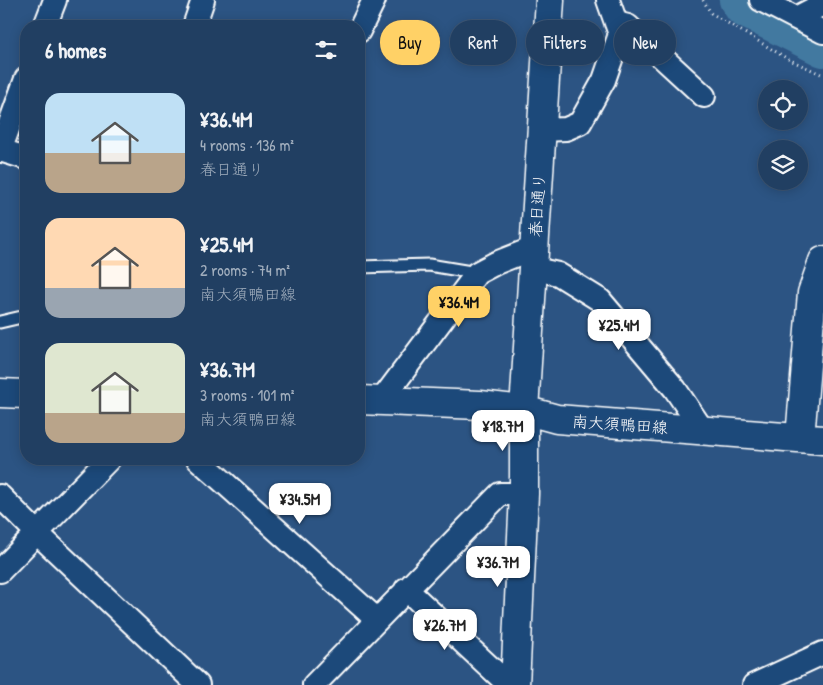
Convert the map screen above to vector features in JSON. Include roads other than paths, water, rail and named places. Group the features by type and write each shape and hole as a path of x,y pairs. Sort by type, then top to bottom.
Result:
{"street":[{"path":"47,20 55,0"},
{"path":"196,20 203,0"},
{"path":"364,20 374,0"},
{"name":"春日通り","path":"515,685 524,494 524,410 550,0"},
{"path":"608,0 615,20"},
{"path":"761,0 823,32"},
{"path":"796,18 823,4"},
{"path":"542,130 566,129 580,123 604,80 614,51"},
{"path":"670,65 704,96"},
{"path":"20,96 0,151 20,156"},
{"path":"370,400 477,273 496,263 534,259 600,300 675,389 702,429"},
{"path":"811,439 812,293 823,261"},
{"path":"0,393 20,394"},
{"name":"南大須鴨田線","path":"370,400 480,405 524,410 557,419 811,439"},
{"path":"0,571 104,465"},
{"path":"205,465 376,619"},
{"path":"314,685 376,619 500,494 524,494"},
{"path":"0,496 36,533 198,685"},
{"path":"406,589 509,685"},
{"path":"754,685 823,653"}],"lane":[{"path":"365,267 429,265 477,273"},
{"path":"0,322 20,317"}],"waterway":[{"path":"737,0 743,9 823,49"}]}
